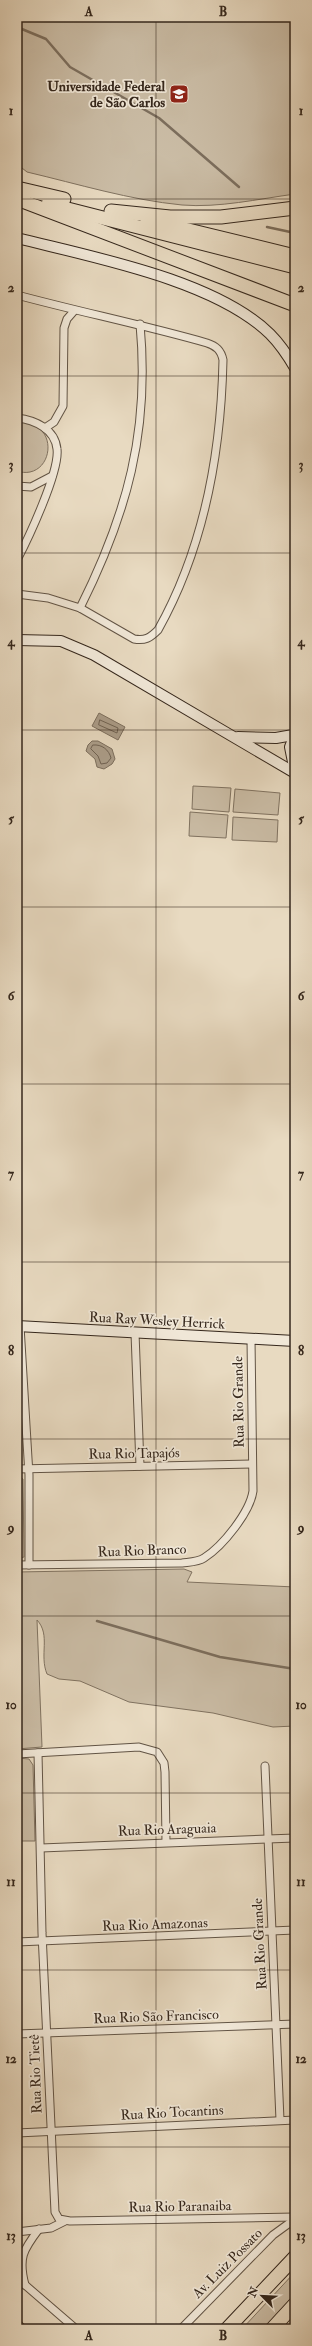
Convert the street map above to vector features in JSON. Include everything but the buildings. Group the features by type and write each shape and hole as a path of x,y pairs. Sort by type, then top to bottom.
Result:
{"highway":[{"path":"17,188 295,256"},
{"path":"17,198 295,267"},
{"path":"17,198 295,305"},
{"path":"111,211 170,217 221,217 295,208"},
{"path":"227,2329 295,2257"},
{"path":"272,2329 295,2304"}],"street":[{"path":"17,238 152,273 228,304 250,317 270,334 283,348 295,368"},
{"path":"17,295 74,311 140,324 207,343 222,352 222,409 215,465 202,520 186,570 168,611 152,637 143,640 134,639 80,608 48,598 17,594"},
{"path":"45,428 54,422 63,406 64,328 67,319 74,311"},
{"path":"80,608 101,566 116,528 128,489 138,438 142,397 144,361 140,324"},
{"path":"17,418 34,421 45,428 52,437 57,449 52,476 33,529 17,560"},
{"path":"17,486 31,487 52,476"},
{"path":"17,640 48,639 74,646 236,737 295,773"},
{"path":"236,737 276,738 294,735 290,747 295,773"},
{"path":"19,1326 28,1469 29,1565"},
{"name":"Rua Ray Wesley Herrick","path":"19,1326 295,1341"},
{"path":"135,1333 140,1466"},
{"name":"Rua Rio Grande","path":"251,1339 252,1464"},
{"name":"Rua Rio Tapajós","path":"17,1469 252,1464"},
{"name":"Rua Rio Branco","path":"17,1565 182,1563 204,1558 223,1541 252,1502 252,1464"},
{"path":"17,1754 139,1747 157,1752 161,1757 166,1784 166,1842"},
{"name":"Rua Rio Tietê","path":"38,1753 50,2131 55,2212 59,2219 65,2221"},
{"name":"Rua Rio Grande","path":"265,1766 280,2120"},
{"name":"Rua Rio Araguaia","path":"41,1848 295,1838"},
{"name":"Rua Rio Amazonas","path":"17,1942 295,1930"},
{"name":"Rua Rio São Francisco","path":"17,2034 295,2024"},
{"name":"Rua Rio Tocantins","path":"17,2133 295,2120"},
{"name":"Rua Rio Paranaiba","path":"65,2221 295,2218"},
{"name":"Av. Luiz Possato","path":"181,2329 273,2235 295,2218"},
{"path":"17,2232 51,2228 65,2221"},
{"path":"25,2285 21,2269 21,2256 39,2229"},
{"path":"17,2278 76,2329"},
{"path":"17,2323 23,2329"}],"shaded area":[{"name":"Universidade Federal de São Carlos","path":"17,17 295,17 295,194 224,204 196,206 182,205 124,196 27,172 17,164"},
{"path":"17,419 38,427 47,440 48,447 45,460 42,465 30,472 17,472"},
{"path":"193,786 231,788 229,812 192,809"},
{"path":"235,789 280,793 278,815 233,812"},
{"path":"190,812 228,815 226,838 189,836"},
{"path":"233,817 278,820 277,842 232,840"},
{"path":"17,1476 23,1479 24,1557 17,1559"},
{"path":"184,1569 192,1572 187,1582 295,1587 295,1726 273,1727 213,1713 129,1702 80,1681 59,1679 47,1674 44,1660 43,1632 37,1620 42,1747 17,1749 17,1572"},
{"path":"17,1758 29,1759 33,1765 35,1841 17,1841"},
{"path":"295,2272 295,2299 268,2329 242,2329"}],"water":[{"path":"99,713 125,727 118,740 92,726"},
{"path":"92,741 98,741 112,749 115,759 112,764 104,769 97,767 95,759 86,751 88,745"}],"waterway":[{"path":"17,27 46,39 70,67 159,118 239,187"},
{"path":"267,227 295,233"},
{"path":"97,1621 220,1657 295,1669"}],"place":[{"name":"Universidade Federal de São Carlos","path":"179,94"}]}
